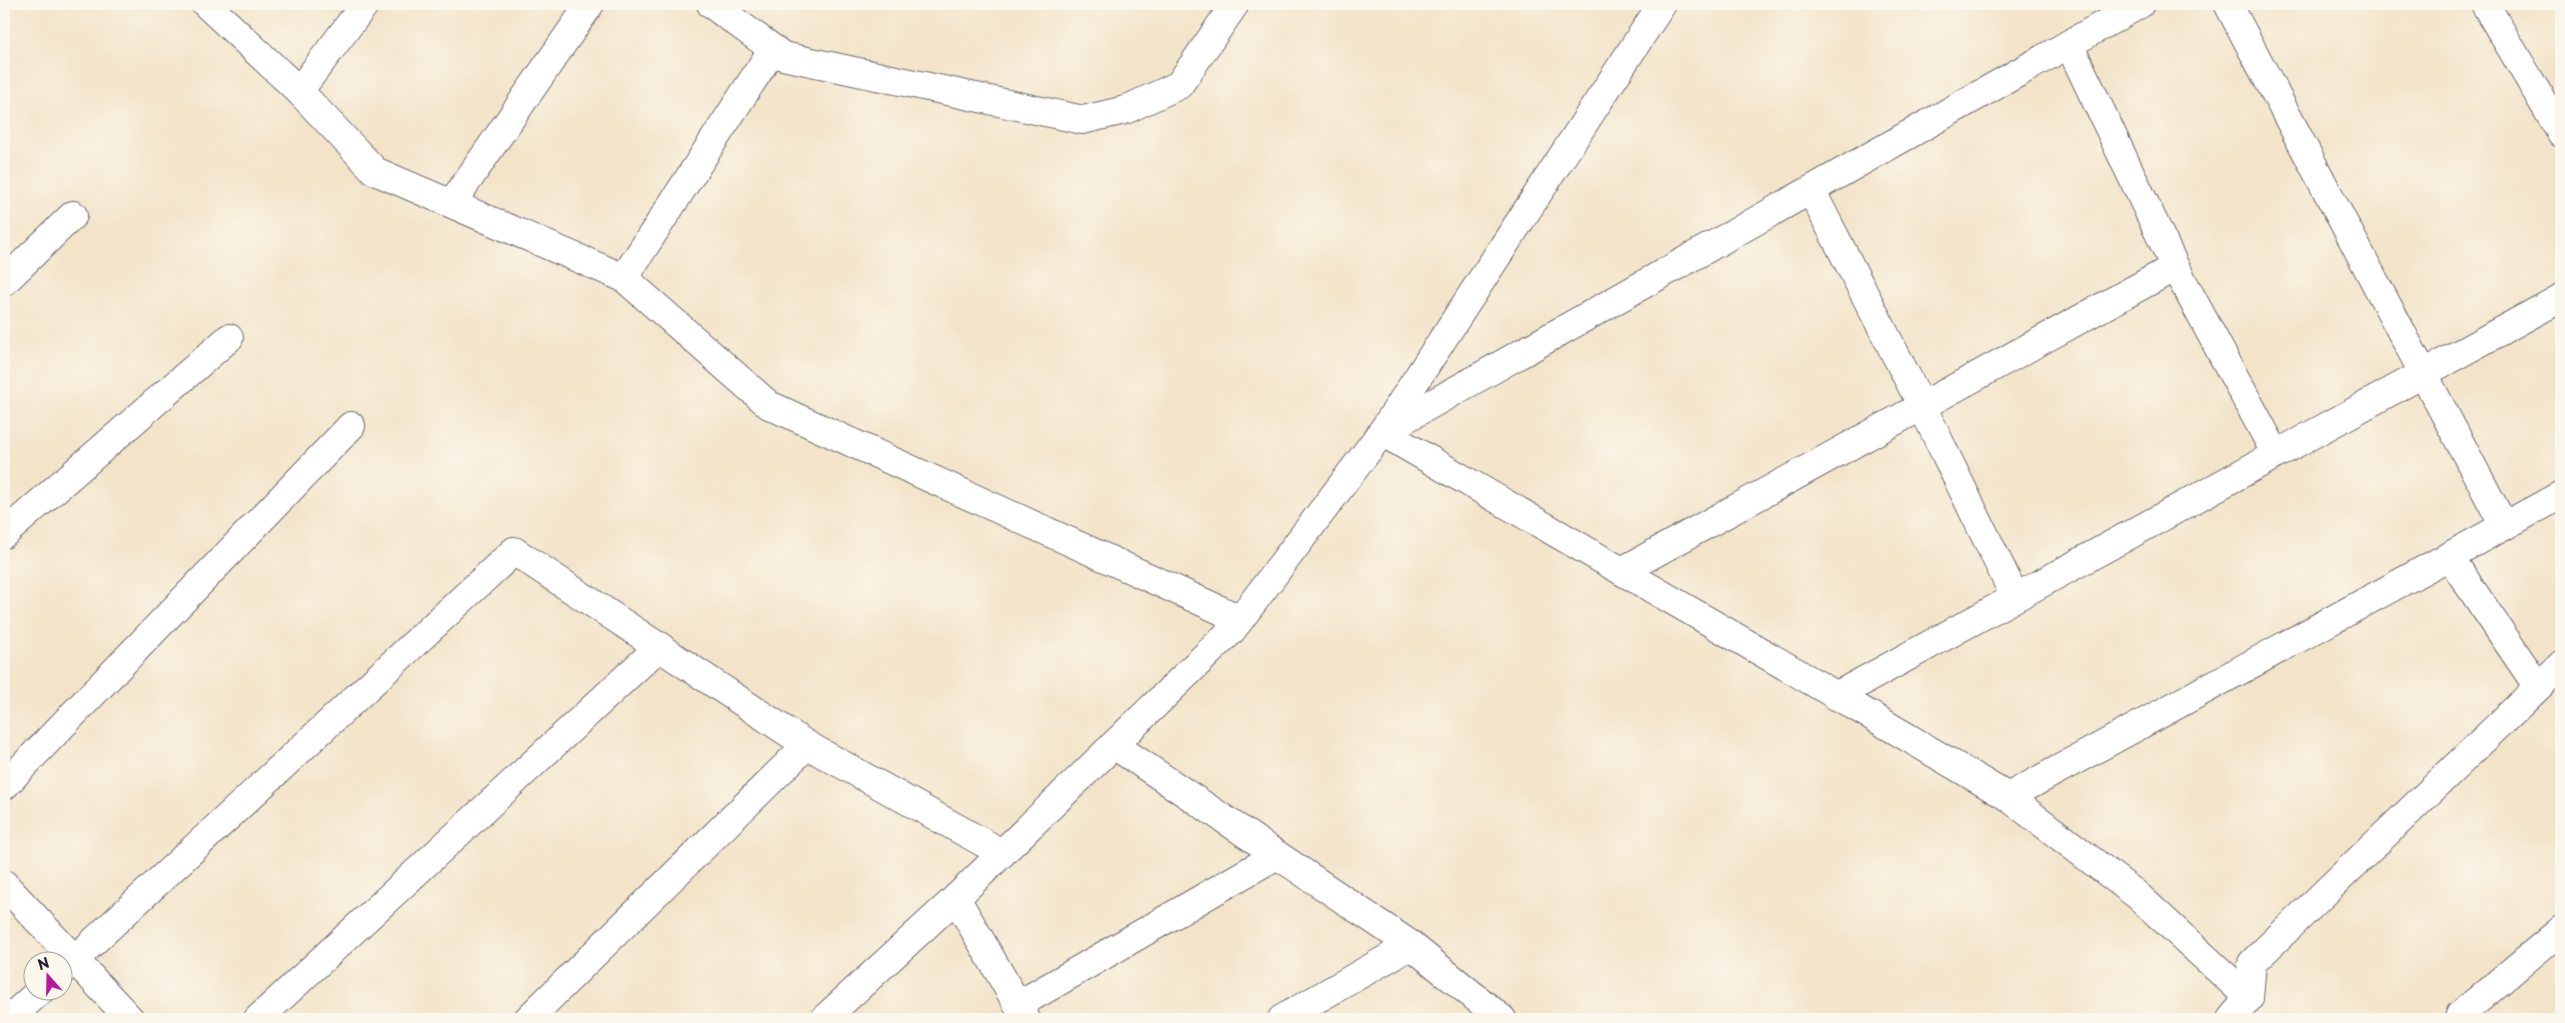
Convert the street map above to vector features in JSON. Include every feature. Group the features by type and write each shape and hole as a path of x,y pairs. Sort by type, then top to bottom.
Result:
{"street":[{"path":"206,4 299,91 376,171 624,278 769,406 1240,620"},
{"path":"299,91 365,4"},
{"path":"452,203 590,4"},
{"path":"711,4 783,56 1083,120 1125,110 1179,85 1235,4"},
{"path":"824,1019 956,898 1240,620 1382,432 1662,4"},
{"path":"1382,432 2140,4"},
{"path":"2228,4 2504,526"},
{"path":"2485,4 2561,133"},
{"path":"2069,44 2175,267 2276,454"},
{"path":"624,278 774,49"},
{"path":"1811,190 1922,406 2015,597"},
{"path":"4,282 73,215"},
{"path":"1622,571 2175,267"},
{"path":"1836,696 2561,298"},
{"path":"4,534 229,338"},
{"path":"4,786 351,426"},
{"path":"1382,432 2008,797 2137,895 2249,998"},
{"path":"2008,797 2561,495"},
{"path":"72,963 514,551 807,745 1002,853"},
{"path":"2449,556 2538,687"},
{"path":"258,1019 660,646"},
{"path":"2231,1019 2249,998 2252,963 2561,665"},
{"path":"528,1019 807,745"},
{"path":"1114,745 1411,946 1502,1019"},
{"path":"956,898 1022,1012 1276,855"},
{"path":"4,884 56,950"},
{"path":"2460,1015 2561,930"},
{"path":"1282,1019 1411,946"},
{"path":"72,969 130,1019"},
{"path":"10,1019 30,1000"}]}
